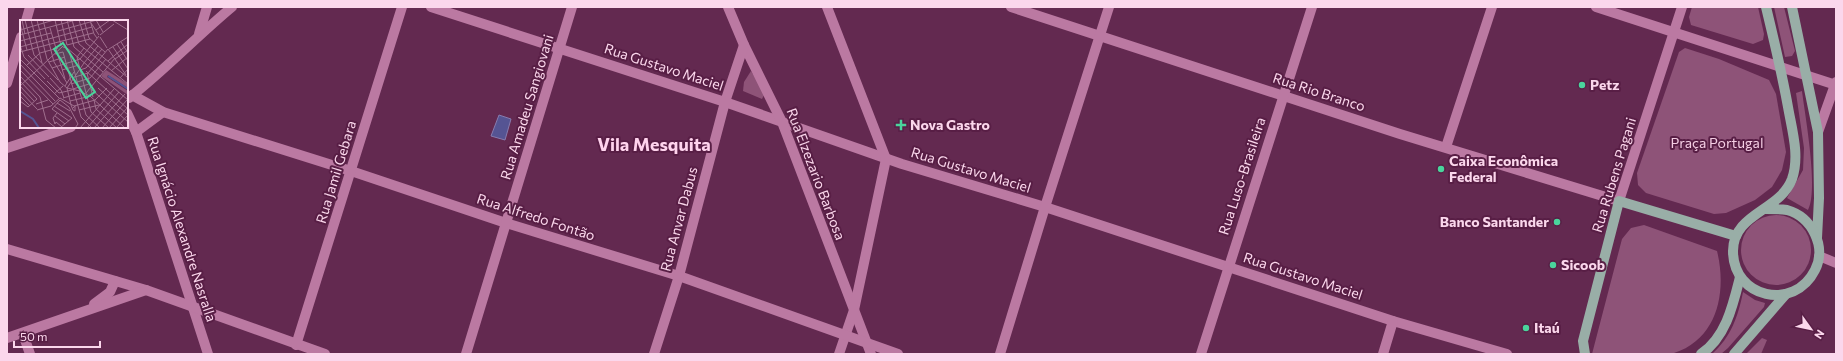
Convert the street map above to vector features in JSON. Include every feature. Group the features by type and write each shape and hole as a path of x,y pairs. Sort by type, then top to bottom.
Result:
{"main road":[{"path":"1766,7 1780,67 1795,145 1796,163 1792,180 1784,192 1766,209 1749,218 1741,226 1736,236 1733,250 1734,264 1740,277 1749,286 1760,293 1773,295 1786,294 1798,289 1808,280 1816,269 1819,256 1817,238 1819,198 1818,132 1792,7"},
{"path":"1619,201 1736,236"},
{"name":"Rua Rubens Pagani","path":"1584,354 1583,341 1619,201"},
{"path":"1766,209 1786,210 1800,216 1810,225 1817,238"},
{"path":"1701,354 1722,332 1733,306 1740,277"},
{"path":"1734,354 1786,294"}],"street":[{"path":"26,20 30,7"},
{"path":"199,34 207,7"},
{"path":"130,97 155,76 199,34 232,7"},
{"name":"Rua Jamil Gebara","path":"296,345 402,7"},
{"name":"Rua Gustavo Maciel","path":"431,7 559,47 725,102 886,158 1045,207 1393,321 1506,354"},
{"name":"Rua Amadeu Sangiovani","path":"466,354 572,7"},
{"name":"Rua Elzezario Barbosa","path":"728,7 744,45 782,122 870,349"},
{"path":"827,7 886,158 854,310 839,354"},
{"name":"Rua Rio Branco","path":"1011,7 1619,201"},
{"path":"1000,354 1109,7"},
{"name":"Rua Luso-Brasileira","path":"1201,354 1312,7"},
{"path":"1446,147 1492,7"},
{"path":"1596,7 1836,84 1818,132"},
{"name":"Rua Rubens Pagani","path":"1619,201 1682,7"},
{"path":"7,83 20,40"},
{"name":"Rua Anvar Dabus","path":"654,354 679,276 725,102 744,45"},
{"name":"Rua Alfredo Fontão","path":"130,97 163,112 351,170 506,223 679,276 846,335 870,349 898,354"},
{"path":"136,132 163,112"},
{"name":"Rua Ignácio Alexandre Nasralla","path":"128,115 136,132 208,354"},
{"path":"7,148 68,128"},
{"path":"7,249 146,290 296,345 325,354"},
{"path":"1819,256 1836,263"},
{"path":"85,312 107,296 115,281"},
{"path":"7,338 23,334 146,290"},
{"path":"1383,354 1393,321"},
{"path":"23,334 30,354"}],"green space":[{"path":"1692,7 1758,7 1764,34 1763,40 1753,44 1691,25 1689,17"},
{"path":"1774,7 1784,7 1795,51 1792,56 1785,57"},
{"name":"Praça Portugal","path":"1685,48 1719,59 1769,80 1776,94 1786,152 1782,170 1772,187 1755,200 1726,213 1714,214 1646,193 1638,185 1637,173 1679,52"},
{"path":"751,71 765,93 762,99 743,91 744,82"},
{"name":"Praça Portugal","path":"1802,91 1812,170 1811,200 1808,210 1787,198 1803,170 1804,148 1796,93"},
{"path":"1776,215 1789,218 1801,225 1808,237 1811,250 1808,263 1801,275 1789,282 1776,285 1763,282 1751,275 1744,263 1741,250 1744,237 1751,225 1763,218"},
{"path":"1644,225 1717,251 1721,282 1716,312 1710,325 1701,337 1689,346 1674,353 1665,355 1592,354 1622,239 1631,228"},
{"path":"1743,292 1755,300 1765,303 1764,307 1728,348 1721,354 1712,354 1724,341 1733,326 1739,310"},
{"path":"1762,338 1767,340 1761,354 1746,354"}],"shaded area":[{"path":"499,115 511,119 505,140 491,136"}],"place":[{"name":"Petz","path":"1582,85"},
{"name":"Nova Gastro","path":"901,125"},
{"name":"Caixa Econômica Federal","path":"1441,169"},
{"name":"Banco Santander","path":"1557,222"},
{"name":"Sicoob","path":"1553,265"},
{"name":"Itaú","path":"1526,328"}],"district":[{"name":"Vila Mesquita","path":"654,145"}]}
